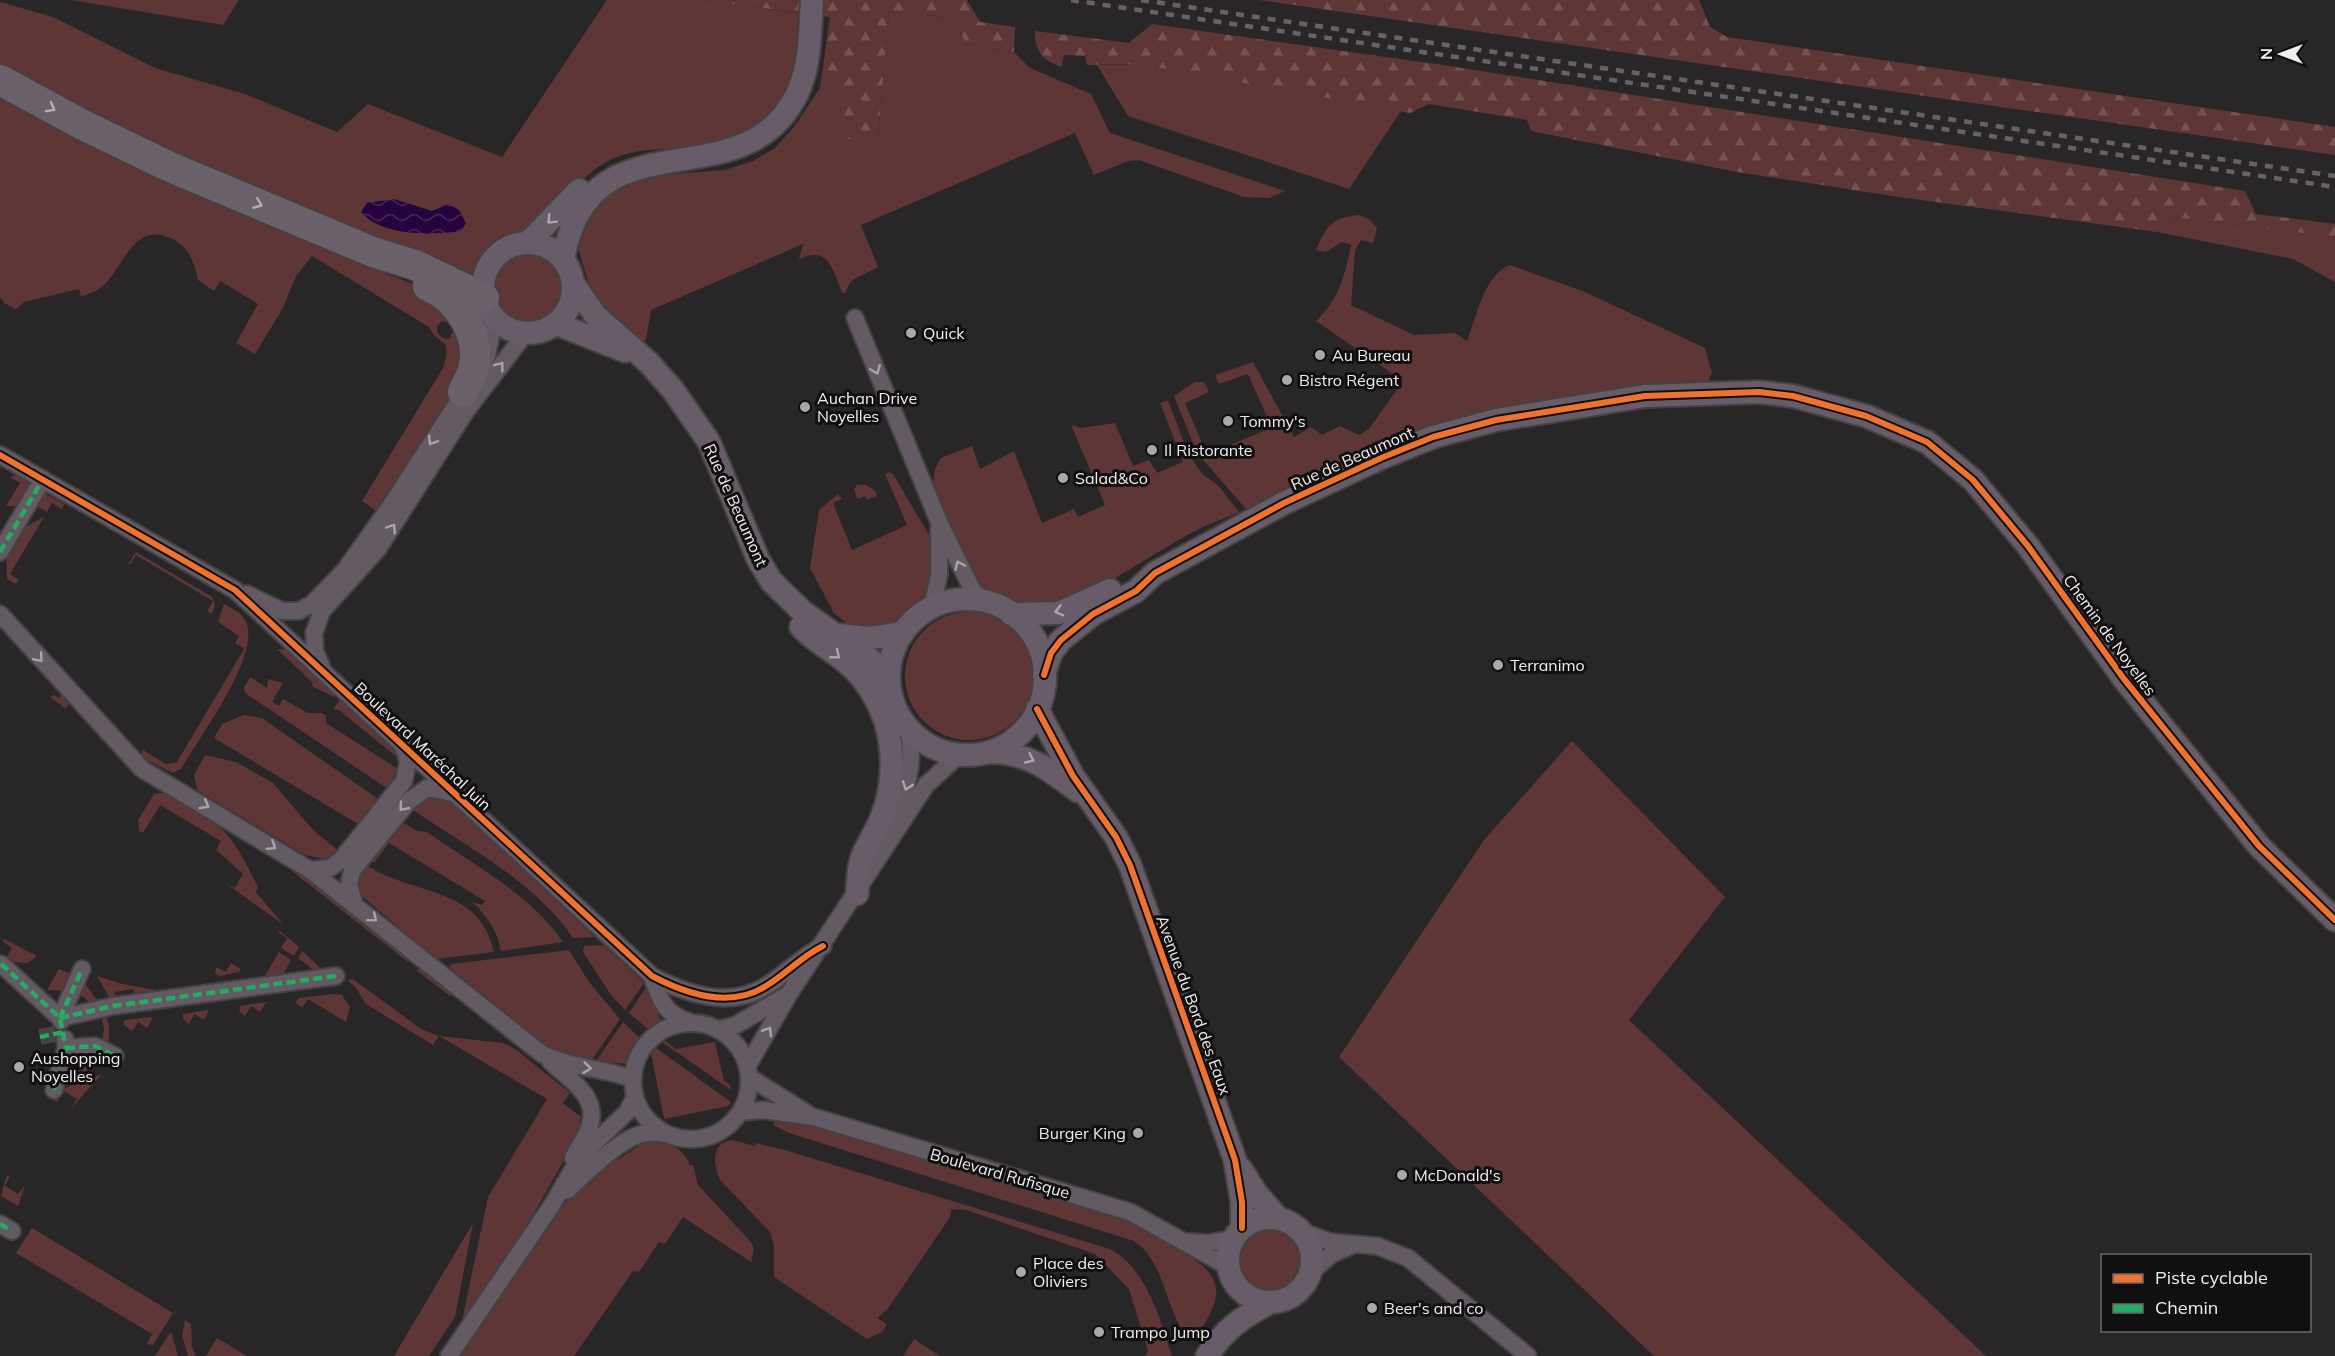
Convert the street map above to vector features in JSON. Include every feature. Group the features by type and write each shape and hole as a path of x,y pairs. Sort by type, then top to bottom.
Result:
{"highway":[{"path":"0,80 81,124 170,167 373,252 415,265 489,309"},
{"path":"373,252 389,270 436,289 458,307 474,342 474,370 463,392"}],"street":[{"path":"528,243 579,189 606,170 636,158 648,156 679,158 712,156 743,146 764,134 782,116 797,95 807,68 812,0"},
{"path":"563,260 567,234 574,218 600,187 614,178 650,164 679,158"},
{"path":"235,590 282,611 299,611 312,604 345,570 389,508 463,392 477,376 487,356 489,309 483,287 489,265 506,249 528,243 548,247 563,260 573,283 570,305 557,324 542,332 525,334 503,327 489,309"},
{"name":"Rue de Beaumont","path":"573,283 595,315 648,362 673,390 709,442 758,559 771,581 803,612 871,660 889,682"},
{"path":"855,318 929,500 973,591 986,602 1011,614 1025,626 1035,640 1044,675 1042,694 1037,709 1026,728 1009,742 989,752 959,755 931,747 908,729"},
{"name":"Rue de Beaumont","path":"557,324 585,333 648,362"},
{"path":"323,672 315,651 314,633 322,611 378,549 466,411 525,334"},
{"name":"Rue de Beaumont","path":"1011,614 1059,613 1131,579 1155,573 1284,503 1381,458 1433,437 1496,420 1645,396 1714,393 1758,392 1793,396 1835,406"},
{"name":"Chemin de Noyelles","path":"1835,406 1927,442 1973,480 2028,546 2124,679 2259,846 2335,920"},
{"name":"Boulevard Maréchal Juin","path":"0,455 235,590 453,794 652,975 700,996 714,998 747,994 764,988 796,966 808,953 823,946"},
{"path":"0,552 43,479"},
{"path":"932,608 939,575 939,522"},
{"name":"Rue de Beaumont","path":"1044,675 1051,653 1061,640 1093,614 1136,591 1155,573"},
{"path":"771,581 784,610 805,632 861,676 886,724 893,754 892,777 883,815 862,859 857,894"},
{"path":"884,851 910,776 912,750 908,729 895,707 889,682 892,656 903,633 921,614 958,600 986,602"},
{"path":"0,614 142,768 310,870 542,1054 579,1087 591,1112 590,1125 552,1205"},
{"name":"Rue de Beaumont","path":"836,634 870,638 903,633"},
{"name":"Avenue du Bord des Eaux","path":"1037,709 1074,776 1116,837 1130,865 1235,1160 1242,1202 1238,1233"},
{"path":"310,870 330,868 341,860 404,781 408,761 403,746"},
{"name":"Avenue du Bord des Eaux","path":"989,752 1010,752 1028,757 1091,801"},
{"path":"748,1072 789,994 823,946 926,785 959,755"},
{"path":"354,903 349,884 352,871 409,801 427,788 453,794"},
{"path":"1,964 60,1020"},
{"path":"60,1020 82,969"},
{"name":"Boulevard Maréchal Juin","path":"652,975 663,1007 678,1019 693,1023"},
{"path":"60,1020 113,1006 336,976"},
{"path":"718,1030 736,1025 789,994"},
{"path":"552,1205 587,1172 634,1137 645,1132 666,1134 681,1139 704,1138 726,1127 740,1112 747,1095 748,1072 739,1048 718,1030 693,1023 668,1028 652,1038 640,1053 633,1079 635,1097 646,1119 666,1134"},
{"path":"54,1090 65,1044 95,1046 115,1056"},
{"path":"542,1054 562,1064 615,1072 633,1079"},
{"name":"Boulevard Rufisque","path":"748,1072 814,1117"},
{"path":"449,1356 552,1205 580,1157 627,1112 635,1097"},
{"name":"Boulevard Rufisque","path":"740,1112 763,1110 814,1117 1130,1212 1181,1241 1231,1274"},
{"name":"Avenue du Bord des Eaux","path":"1235,1160 1256,1193 1279,1219"},
{"path":"1220,1337 1230,1311 1229,1250 1238,1233 1256,1220 1279,1219 1316,1239 1377,1246 1408,1258 1528,1356"},
{"path":"1301,1231 1311,1251 1310,1273"},
{"name":"Boulevard Rufisque","path":"1181,1241 1208,1243 1238,1233"},
{"path":"1207,1356 1220,1337 1241,1317 1295,1293 1310,1273 1332,1254 1353,1244"},
{"path":"1231,1274 1250,1296 1271,1302"}],"green space":[{"path":"71,0 239,0 223,25"},
{"path":"607,0 703,0 798,13 795,63 785,92 767,117 742,136 728,142 701,148 635,152 599,166 539,225 505,235 494,241 481,257 471,282 220,180 0,69 0,2 53,17 155,68 245,94 337,132 368,104 502,157"},
{"path":"703,0 967,0 980,22 1015,27 1014,52 966,44 954,18 889,11 878,139 844,139 844,96 820,88 830,17"},
{"path":"1259,0 1699,0 1710,27 1727,37 2335,127 2335,155"},
{"path":"889,11 954,18 966,44 1014,52 1030,68 1091,94 1110,133 1285,191 1269,198 1244,197 1139,160 1128,161 1094,175 1075,133 861,225 878,267 851,281 845,293 842,293 832,268 823,258 809,255 799,259 803,244 651,310 646,340 641,345 602,315 592,295 576,241 582,224 616,187 643,176 725,170 753,161 775,148 794,127 820,88 844,96 878,139"},
{"path":"1152,24 1443,65 2245,191 2256,214 2335,224 2335,237 2173,217 2157,232 1899,197 1737,172 1531,131 1527,120 1429,104 1410,113 1138,64 1087,65 1085,56 1064,55 1061,67 1044,58 1035,38 1035,31 1129,43"},
{"path":"1138,64 1401,111 1349,189 1128,116 1097,65"},
{"path":"0,86 156,167 326,249 435,293 461,321 462,381 379,513 362,501 443,368 447,354 446,345 434,335 429,327 312,256 296,276 283,308 255,354 236,343 258,304 220,281 214,291 198,280 193,263 185,249 176,241 161,235 150,235 140,240 132,247 102,287 81,297 79,289 24,302 16,309 4,303 0,297","holes":["442,321 452,323 454,329 449,339 442,338 437,332 437,326"]},
{"path":"1359,215 1369,219 1377,228 1373,243 1361,240 1355,250 1351,305 1414,335 1455,333 1467,341 1482,297 1501,270 1510,265 1585,292 1705,348 1712,373 1708,381 1630,387 1502,410 1315,477 1246,509 1197,453 1174,396 1195,382 1204,382 1209,392 1185,403 1207,455 1266,430 1269,421 1248,374 1219,384 1215,375 1253,362 1294,437 1311,427 1322,435 1340,426 1359,435 1369,429 1403,381 1316,321 1336,296 1351,245 1342,242 1326,252 1316,250 1323,234 1331,224 1342,218"},
{"path":"2173,217 2335,237 2335,282 2293,259 2157,232"},
{"path":"527,252 547,258 557,268 563,288 557,308 547,318 527,324 507,318 497,308 491,288 497,268 507,258"},
{"path":"1168,400 1188,453 1202,474 1218,485 1239,512 1198,529 1103,584 1065,601 1029,607 1003,600 981,587 967,567 933,483 935,469 941,458 972,446 980,469 1014,451 1042,523 1074,509 1078,517 1105,505 1071,425 1081,428 1115,423 1133,466 1149,460 1157,473 1183,462 1160,403"},
{"path":"889,472 893,474 932,540 931,589 924,600 902,622 877,631 849,625 834,613 810,568 819,510 838,494 842,499 833,503 852,550 907,525 885,474"},
{"path":"15,475 35,486 23,506 6,506 20,483 10,477"},
{"path":"857,485 866,485 875,491 877,496 867,500 865,496 857,499 854,489"},
{"path":"42,492 64,504 62,509 52,503 47,512 34,504"},
{"path":"44,517 10,574 19,580 16,584 7,579 7,556 12,540 24,528"},
{"path":"136,552 212,597 215,604 212,614 207,611 213,601 136,555 130,565 128,564"},
{"path":"224,604 238,612 245,620 248,634 245,653 238,673 214,717 181,769 173,773 140,757 143,750 166,764 177,762 244,649 235,643 239,636 218,622"},
{"path":"969,612 994,617 1014,631 1028,651 1033,676 1028,701 1014,721 994,735 969,740 944,735 924,721 910,701 905,676 910,651 924,631 944,617"},
{"path":"277,649 287,649 336,694 334,697 312,686 313,683"},
{"path":"250,677 267,688 268,679 283,683 272,702 279,706 283,699 308,713 322,713 326,716 326,723 398,769 388,789 245,693 244,688"},
{"path":"57,686 67,697 69,704 66,709 50,697 54,695 59,698 62,694 53,688"},
{"path":"341,699 392,747 398,758 339,710 333,709"},
{"path":"244,715 262,718 381,801 363,827 214,738 222,724"},
{"path":"1572,741 1725,897 1629,1020 1986,1356 1654,1356 1339,1057 1484,840"},
{"path":"205,755 236,762 273,783 313,830 339,851 328,860 305,855 197,790 194,775"},
{"path":"165,793 196,810 224,831 247,865 258,887 256,892 283,924 225,883 235,888 243,874 216,850 221,841 160,805 143,833 139,831 138,820 154,794"},
{"path":"422,794 443,795 595,937 573,938 539,899 519,882 410,808"},
{"path":"399,820 417,831 427,832 500,881 534,909 563,942 501,951 491,924 472,902 482,905 485,901 389,843 374,863 368,859"},
{"path":"364,863 382,874 458,902 474,914 486,930 494,952 436,959 357,892 355,878"},
{"path":"291,866 414,961 408,962 293,872"},
{"path":"280,931 299,947 294,956 281,948 287,938 278,932"},
{"path":"4,939 37,956 28,963 4,961 12,948 3,942"},
{"path":"604,945 644,983 625,1010 611,995 583,952 584,946"},
{"path":"569,950 589,982 620,1019 592,1060 557,1054 450,968 451,964"},
{"path":"302,951 326,973 320,975 298,958"},
{"path":"279,952 291,960 280,980 263,979"},
{"path":"231,963 241,969 239,972 219,976 215,974 216,967 226,972"},
{"path":"423,968 453,993 450,996 416,970"},
{"path":"59,969 74,975 68,991 47,990"},
{"path":"97,976 122,984 155,990 151,998 134,995 133,989 115,992 116,1002 112,1002"},
{"path":"353,979 421,1029 439,1036 433,1045 366,1004 356,988 347,980"},
{"path":"85,983 100,1005 92,1005 79,993"},
{"path":"647,986 661,1021 648,1029 629,1013"},
{"path":"342,995 350,1007 346,1022 308,999 302,1008 295,1002 299,998"},
{"path":"266,1002 260,1012 251,1006 245,1016 239,1011 241,1006"},
{"path":"209,1010 204,1020 194,1014 189,1024 183,1019 183,1014"},
{"path":"105,1012 109,1025 109,1046 102,1042 104,1029 100,1013"},
{"path":"153,1018 147,1028 138,1022 132,1031 123,1024 125,1020"},
{"path":"623,1022 640,1038 627,1064 596,1061"},
{"path":"439,1036 503,1043 514,1048 570,1093 563,1103 581,1117 580,1123 584,1125 529,1222 462,1321 488,1197 547,1099"},
{"path":"665,1041 676,1049 715,1042 724,1081 730,1084 731,1090 662,1042"},
{"path":"656,1048 731,1102 728,1106 664,1119 651,1053"},
{"path":"98,1053 101,1055 93,1067 75,1076 71,1074 84,1068"},
{"path":"102,1074 70,1110 77,1099 64,1091 57,1102 53,1100 69,1086"},
{"path":"777,1117 806,1121 1124,1217 1173,1246 1197,1255 1195,1260 1207,1270 1216,1290 1212,1310 1192,1342 1175,1317 1153,1262 1134,1241 789,1133 773,1125"},
{"path":"648,1140 674,1146 690,1165 693,1165 698,1185 751,1242 754,1249 751,1262 683,1217 665,1244 659,1242 639,1272 633,1271 574,1356 459,1356 573,1193 614,1157 617,1160"},
{"path":"732,1140 788,1151 1110,1249 1134,1269 1143,1282 1157,1311 1172,1356 1145,1356 1148,1351 1129,1289 1095,1254 966,1210 951,1209 950,1217 887,1310 877,1318 887,1324 882,1332 867,1339 774,1277 774,1245 770,1232 720,1180 718,1174 715,1161 717,1150 720,1145"},
{"path":"7,1175 10,1176 5,1186 18,1194 25,1185 18,1206 1,1196"},
{"path":"473,1223 455,1317 429,1356 394,1356"},
{"path":"32,1228 173,1313 153,1345 147,1344 152,1334 16,1253"},
{"path":"1263,1228 1275,1228 1291,1237 1298,1247 1300,1259 1298,1271 1291,1281 1275,1290 1263,1290 1252,1285 1243,1276 1238,1265 1238,1253 1243,1242 1252,1233"},
{"path":"185,1320 191,1324 192,1347 196,1356 188,1356 182,1336"},
{"path":"171,1331 178,1356 155,1356"},
{"path":"217,1338 247,1356 206,1356"},
{"path":"914,1339 940,1356 903,1356"}],"water":[{"path":"394,199 432,211 448,204 459,210 466,223 461,231 408,232 382,226 361,212 367,203"}],"tunnel":[{"path":"40,1037 64,1032"}],"railway":[{"path":"1071,0 2335,187"},
{"path":"1141,0 2335,176"}],"marked path":[{"path":"0,552 43,479"},
{"path":"1,964 60,1018 66,1048 54,1090"},
{"path":"60,1018 82,969"},
{"path":"60,1018 113,1006 336,976"},
{"path":"40,1037 64,1032"},
{"path":"66,1048 95,1046 115,1056"},
{"path":"0,1224 12,1231"}],"cycle path":[{"path":"1044,675 1051,653 1061,640 1093,614 1136,591 1155,573 1284,503 1381,458 1433,437 1496,420 1645,396 1759,392 1793,396 1866,416 1927,442 1973,480 2028,546 2124,679 2259,846 2335,920"},
{"path":"0,455 235,590 652,976 694,993 723,998 738,997 766,986 823,946"},
{"path":"1037,709 1073,776 1116,837 1130,865 1235,1160 1242,1202 1242,1228"}],"place":[{"name":"Quick","path":"911,333"},
{"name":"Au Bureau","path":"1320,355"},
{"name":"Bistro Régent","path":"1287,380"},
{"name":"Auchan Drive Noyelles","path":"805,407"},
{"name":"Tommy's","path":"1228,421"},
{"name":"Il Ristorante","path":"1152,450"},
{"name":"Salad&Co","path":"1063,478"},
{"name":"Terranimo","path":"1498,665"},
{"name":"Aushopping Noyelles","path":"19,1067"},
{"name":"Burger King","path":"1138,1133"},
{"name":"McDonald's","path":"1402,1175"},
{"name":"Place des Oliviers","path":"1021,1272"},
{"name":"Beer's and co","path":"1372,1308"},
{"name":"Trampo Jump","path":"1099,1332"}]}
